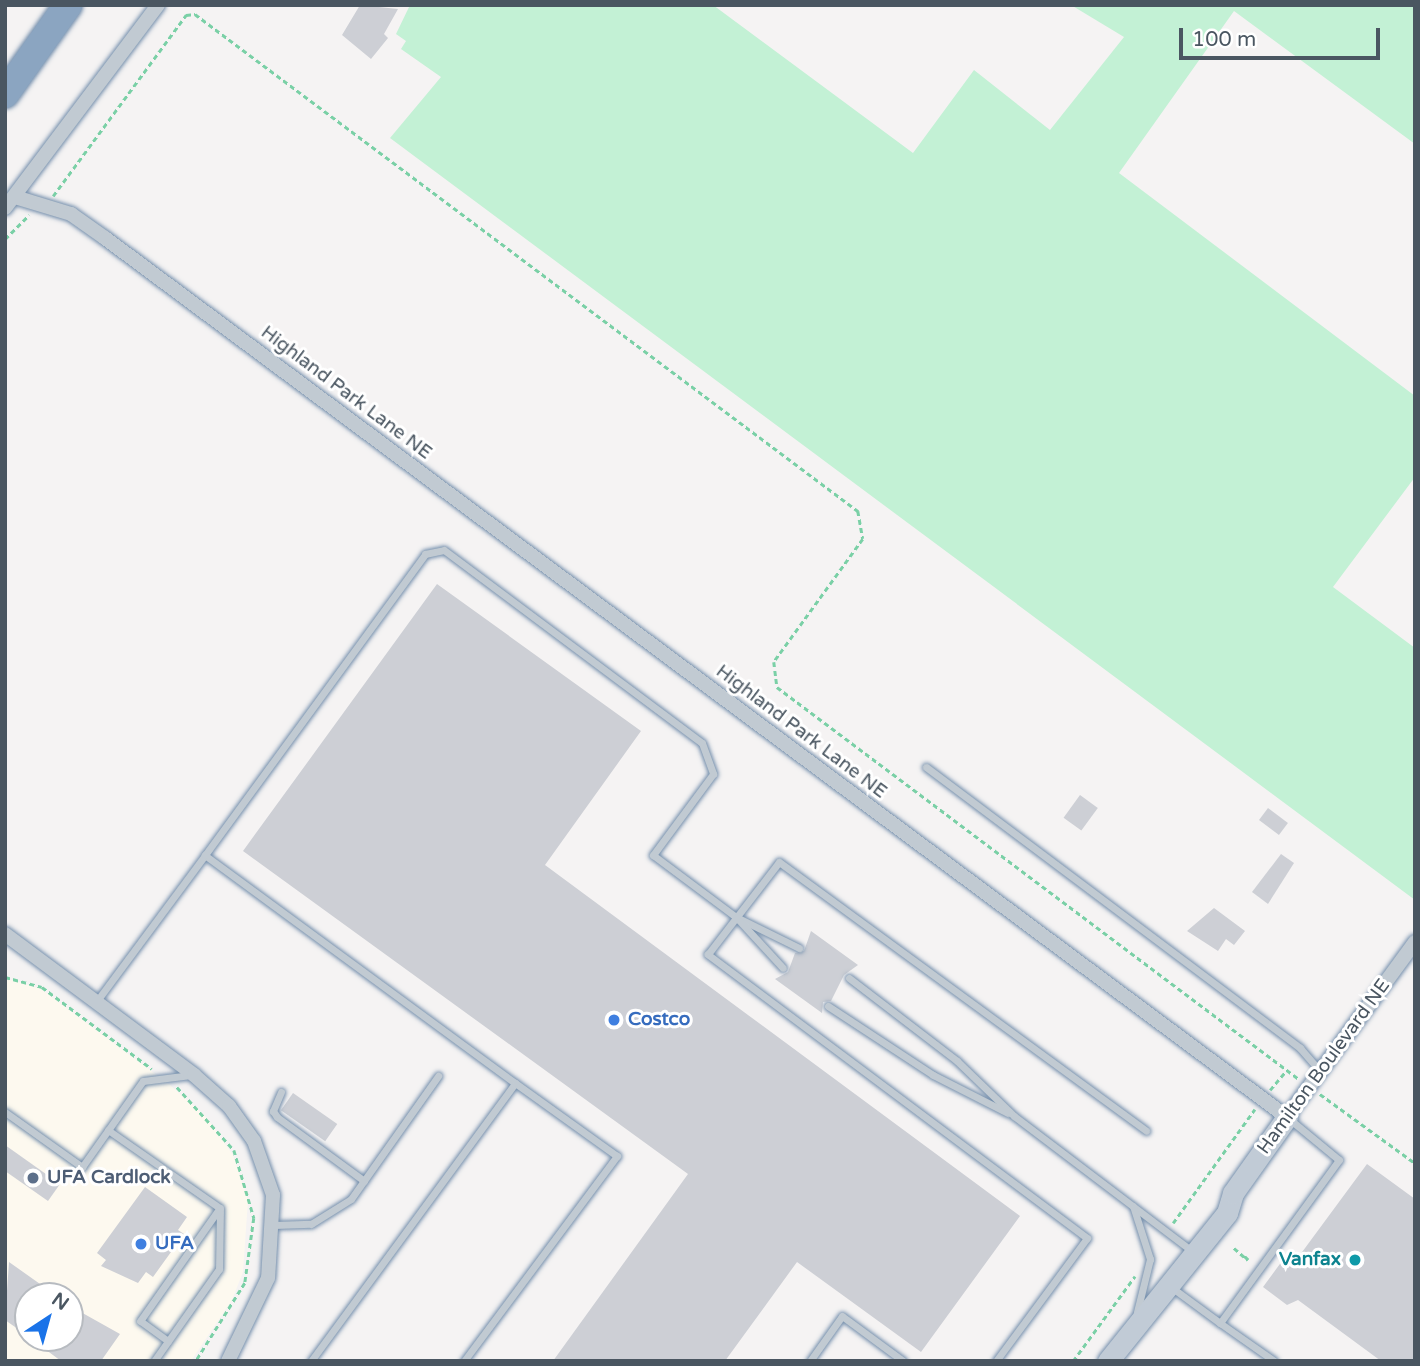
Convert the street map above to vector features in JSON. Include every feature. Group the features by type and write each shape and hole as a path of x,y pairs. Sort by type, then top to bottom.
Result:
{"highway":[{"path":"5,66 50,5"},
{"path":"5,94 68,5"}],"street":[{"path":"10,202 158,5"},
{"name":"Highland Park Lane NE","path":"10,202 71,214 105,238 1287,1117"},
{"path":"7,938 194,1075 229,1106 254,1141 273,1195 274,1225 268,1278 228,1361"},
{"name":"Hamilton Boulevard NE","path":"1108,1361 1196,1246 1209,1214 1233,1193 1415,942"}],"lane":[{"path":"96,1002 419,560 444,550 702,743 713,774 653,855 736,918 783,968"},
{"path":"926,767 1300,1048 1321,1072"},
{"path":"205,855 617,1156 464,1361"},
{"path":"996,1361 1087,1238 708,954 779,862 1146,1130"},
{"path":"736,918 799,948"},
{"path":"849,978 957,1061 1014,1116 1168,1233 1196,1246"},
{"path":"828,1006 933,1075 1014,1116"},
{"path":"5,1112 82,1167 144,1081 194,1075"},
{"path":"274,1225 311,1224 334,1213 364,1181 438,1076"},
{"path":"311,1361 515,1083"},
{"path":"281,1091 273,1111 277,1117 364,1181"},
{"name":"Highland Park Lane NE","path":"1220,1323 1339,1160 1287,1117"},
{"path":"108,1130 220,1208"},
{"path":"1129,1331 1150,1259 1132,1205"},
{"path":"168,1341 140,1321 220,1208"},
{"path":"154,1361 219,1269 220,1208"},
{"path":"1167,1285 1274,1361"},
{"path":"810,1361 842,1316 903,1361"}],"path":[{"path":"52,198 186,15 195,15 858,511 863,538 774,662 773,682 1302,1081"},
{"path":"5,239 23,217 38,216"},
{"path":"5,977 42,987 157,1073"},
{"path":"1269,1090 1286,1071"},
{"path":"1317,1092 1415,1163"},
{"path":"1168,1233 1254,1110"},
{"path":"1234,1248 1243,1255"},
{"path":"1073,1361 1150,1259"}],"shaded area":[{"name":"UFA","path":"5,978 41,989 170,1085 206,1117 233,1155 248,1200 243,1272 232,1300 191,1361 5,1361"}],"green space":[{"path":"410,5 713,5 913,153 974,70 1050,130 1124,37 1071,5 1415,5 1415,144 1234,11 1119,173 1415,396 1415,477 1333,587 1415,648 1415,900 390,138 441,77 401,49 406,41 396,34"}],"building":[{"path":"360,5 398,9 384,34 388,38 371,59 342,35"},
{"name":"Costco","path":"437,584 641,731 545,865 1020,1216 921,1352 797,1262 725,1361 553,1361 688,1174 243,851"},
{"path":"1080,795 1098,808 1081,831 1064,818"},
{"path":"1268,808 1288,823 1279,835 1259,820"},
{"path":"1281,854 1294,863 1268,904 1252,892"},
{"path":"1214,908 1245,931 1234,945 1226,939 1218,951 1187,931"},
{"path":"811,931 858,965 844,975 831,1001 823,1002 822,1013 775,979 788,972 795,953 804,951"},
{"path":"293,1093 337,1124 325,1141 281,1110"},
{"name":"UFA Cardlock","path":"5,1145 60,1184 48,1201 5,1171"},
{"name":"Vanfax","path":"1367,1164 1415,1199 1415,1361 1381,1361 1298,1300 1287,1305 1263,1287 1285,1257 1294,1263"},
{"name":"UFA","path":"145,1187 187,1217 178,1230 184,1234 153,1277 146,1272 138,1283 101,1266 106,1260 97,1253"},
{"path":"9,1262 37,1282 14,1282 14,1326 5,1320"},
{"path":"84,1314 120,1334 101,1361 61,1361 49,1352 84,1352"}],"place":[{"name":"Costco","path":"614,1020"},
{"name":"UFA Cardlock","path":"33,1178"},
{"name":"UFA","path":"141,1244"},
{"name":"Vanfax","path":"1355,1260"}]}
